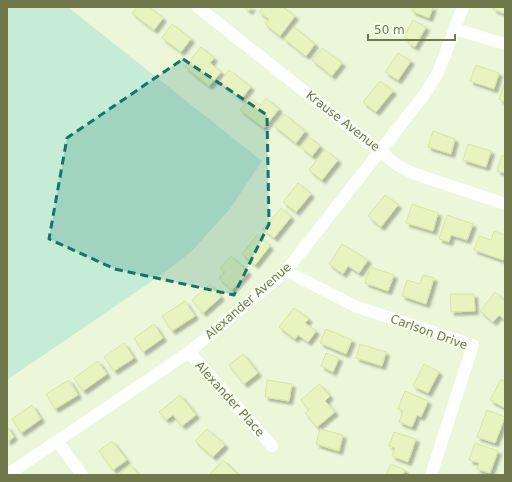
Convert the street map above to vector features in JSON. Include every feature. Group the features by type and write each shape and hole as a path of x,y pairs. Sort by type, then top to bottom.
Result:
{"street":[{"name":"Krause Avenue","path":"198,7 397,165 415,174 505,204"},
{"name":"Alexander Avenue","path":"7,475 58,442 189,352 286,271 424,95 438,73 463,7"},
{"path":"455,29 505,44"},
{"name":"Carlson Drive","path":"286,271 357,307 473,345 431,475"},
{"name":"Alexander Place","path":"189,352 272,446"},
{"path":"58,442 82,475"}],"highlighted area":[{"path":"183,59 267,115 269,224 234,295 115,269 49,239 67,138"}],"shaded area":[{"path":"7,7 68,7 262,161 230,209 191,252 161,275 7,380 8,135"},
{"path":"68,7 505,7 505,475 7,475 7,380 161,275 191,252 230,209 262,161"}],"building":[{"path":"137,7 149,7 163,18 154,30 132,13"},
{"path":"244,7 252,7 249,11"},
{"path":"263,7 283,7 295,16 280,36 265,24 269,19 259,12"},
{"path":"414,7 433,7 429,18 412,11"},
{"path":"494,7 505,7 505,14 493,9"},
{"path":"413,20 426,27 415,47 408,43 410,40 404,37"},
{"path":"172,24 191,39 181,52 162,38"},
{"path":"294,27 315,44 306,56 284,39"},
{"path":"201,47 214,58 210,63 221,72 209,86 185,67"},
{"path":"322,48 342,63 332,76 312,60"},
{"path":"398,53 411,61 398,80 385,72"},
{"path":"476,65 499,73 494,89 470,81"},
{"path":"229,70 251,87 241,99 220,82"},
{"path":"380,81 393,91 376,112 363,102"},
{"path":"505,82 505,102 499,99"},
{"path":"250,98 260,106 266,98 279,109 264,128 240,110"},
{"path":"284,114 305,131 296,143 274,126"},
{"path":"433,131 455,139 451,154 428,147"},
{"path":"309,137 320,146 312,156 301,147"},
{"path":"468,144 491,151 486,167 463,160"},
{"path":"325,150 338,160 322,180 309,170"},
{"path":"502,155 505,156 505,173 497,171"},
{"path":"298,183 311,194 296,212 283,202"},
{"path":"385,195 398,205 381,227 368,216"},
{"path":"412,204 438,213 433,231 406,223"},
{"path":"281,208 291,217 274,238 263,229"},
{"path":"447,215 473,224 467,240 451,235 449,242 439,239"},
{"path":"494,231 505,235 505,253 503,260 474,250 479,236 491,240"},
{"path":"257,235 270,246 255,265 242,254"},
{"path":"342,244 368,260 359,273 348,266 343,274 329,264"},
{"path":"231,256 248,272 232,290 219,278 225,272 220,268"},
{"path":"370,267 394,275 388,291 365,283"},
{"path":"423,275 434,278 426,304 402,296 407,280 420,284"},
{"path":"210,284 221,297 203,313 192,300"},
{"path":"495,292 505,301 505,320 499,315 493,322 480,311"},
{"path":"450,294 474,294 475,311 451,312"},
{"path":"185,301 195,316 172,331 162,316"},
{"path":"294,308 309,319 305,323 316,331 308,342 298,335 295,339 279,327"},
{"path":"154,324 163,338 143,352 134,338"},
{"path":"326,329 352,340 346,354 320,343"},
{"path":"124,343 134,358 114,371 104,357"},
{"path":"360,344 386,352 382,366 356,358"},
{"path":"326,353 339,358 333,372 321,366"},
{"path":"243,354 258,373 244,384 229,365"},
{"path":"98,361 107,374 83,391 74,378"},
{"path":"424,364 439,372 428,393 413,386"},
{"path":"501,379 505,382 505,408 490,400"},
{"path":"69,380 78,395 55,409 46,394"},
{"path":"267,380 292,384 289,401 265,397"},
{"path":"319,384 330,396 325,401 335,412 317,427 305,413 309,410 301,400"},
{"path":"405,391 428,401 421,417 417,415 412,427 399,422 403,411 398,409"},
{"path":"180,395 196,415 182,426 173,415 166,420 159,412"},
{"path":"32,405 41,419 21,433 12,419"},
{"path":"487,410 505,417 495,443 477,437"},
{"path":"7,426 14,437 7,442"},
{"path":"207,429 225,445 213,457 195,441"},
{"path":"320,429 343,435 339,451 316,444"},
{"path":"394,432 416,439 408,462 392,456 395,448 389,446"},
{"path":"112,441 127,460 113,470 99,451"},
{"path":"475,443 498,451 490,473 477,469 479,463 469,460"},
{"path":"223,460 238,475 209,475"},
{"path":"391,464 405,470 403,475 386,475"},
{"path":"130,465 139,475 119,475"}]}
